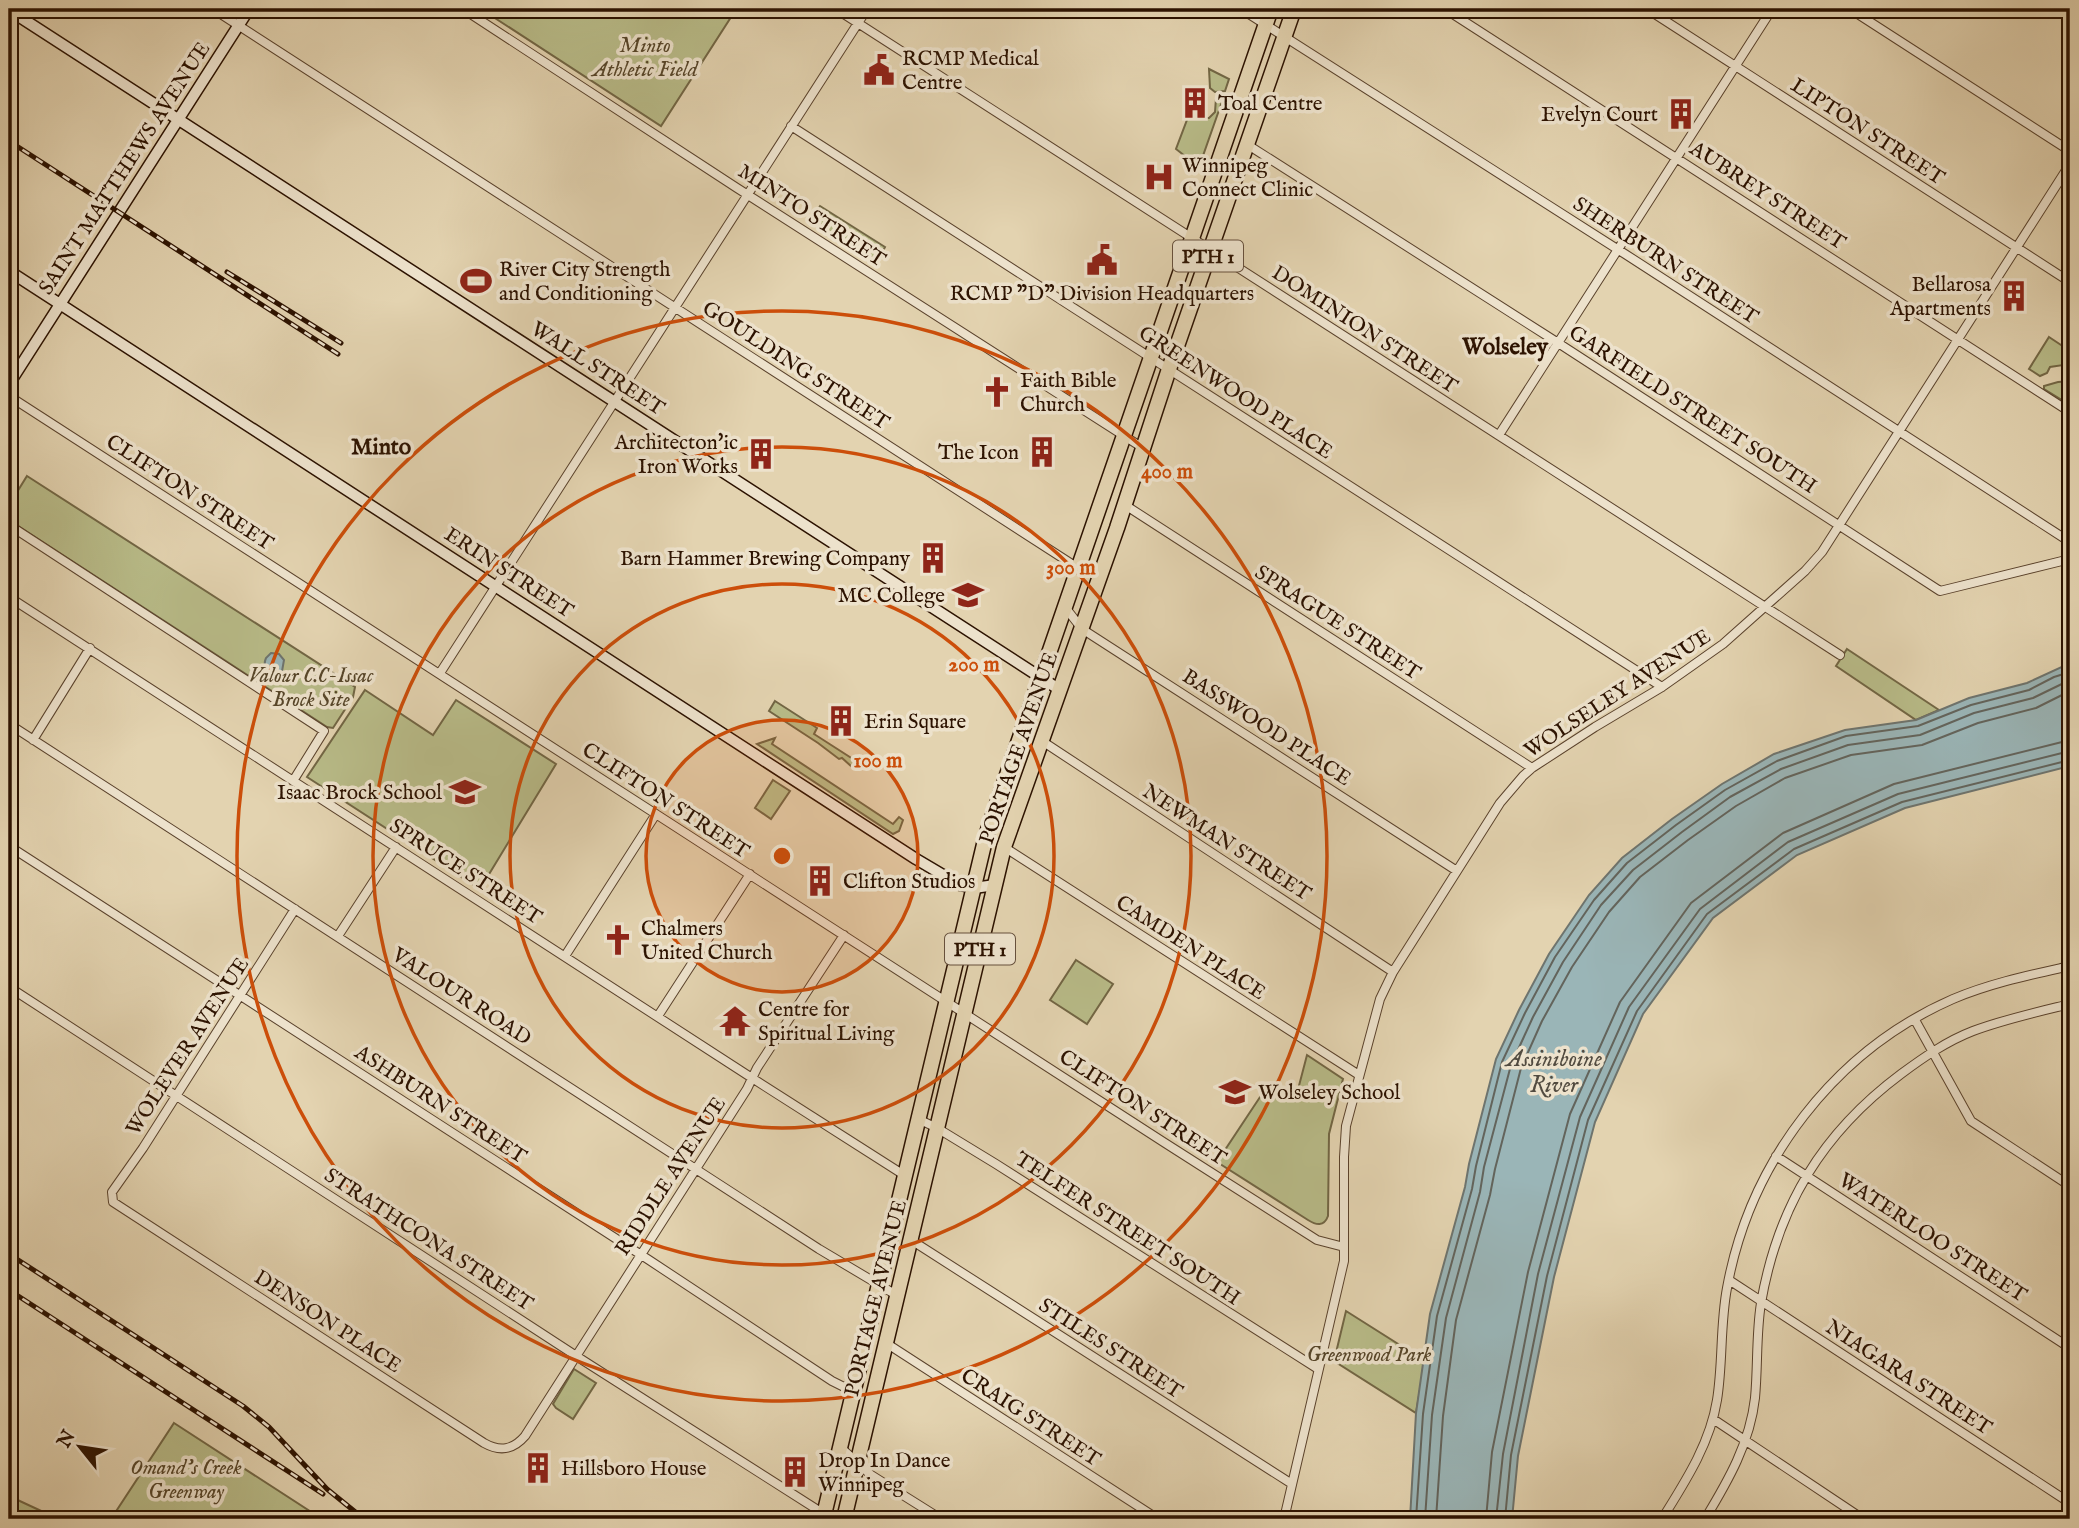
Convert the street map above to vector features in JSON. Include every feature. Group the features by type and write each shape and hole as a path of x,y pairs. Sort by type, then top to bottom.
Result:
{"highway":[{"name":"PORTAGE AVENUE","path":"827,1518 840,1447 986,836 1271,9"},
{"name":"PORTAGE AVENUE","path":"844,1519 1004,848 1125,505 1169,369 1294,9"}],"main road":[{"name":"SAINT MATTHEWS AVENUE","path":"9,384 249,9"},
{"name":"WALL STREET","path":"9,10 1060,690"},
{"name":"ERIN STREET","path":"9,271 916,859 960,885 974,888"},
{"path":"974,888 995,885"}],"street":[{"name":"GOULDING STREET","path":"213,9 1078,568"},
{"name":"MINTO STREET","path":"463,9 1143,448"},
{"name":"DOMINION STREET","path":"836,9 1840,655"},
{"path":"440,673 867,9"},
{"name":"SHERBURN STREET","path":"1241,9 2070,542"},
{"name":"AUBREY STREET","path":"1446,9 2070,412"},
{"name":"LIPTON STREET","path":"1647,9 2070,282"},
{"path":"1499,435 1772,9"},
{"path":"1850,9 2070,151"},
{"path":"2056,9 2070,18"},
{"name":"GREENWOOD PLACE","path":"791,126 1662,687"},
{"name":"GARFIELD STREET SOUTH","path":"1248,145 1559,343 1940,592 2070,559"},
{"name":"WOLSELEY AVENUE","path":"1284,1519 1344,1261 1345,1137 1380,999 1393,972 1500,803 1532,768 1662,687 1723,644 1766,608 1822,552 2070,164"},
{"name":"CLIFTON STREET","path":"9,396 1317,1240 1344,1247"},
{"name":"SPRAGUE STREET","path":"1125,505 1532,768"},
{"path":"9,524 324,731 293,781"},
{"name":"SPRUCE STREET","path":"9,597 904,1175"},
{"name":"BASSWOOD PLACE","path":"1065,607 1082,629 1457,871"},
{"path":"33,740 90,648"},
{"name":"VALOUR ROAD","path":"9,724 819,1249 898,1296"},
{"name":"NEWMAN STREET","path":"1042,741 1393,972"},
{"path":"565,956 656,814"},
{"name":"ASHBURN STREET","path":"9,846 832,1381 854,1392"},
{"path":"338,936 396,847"},
{"name":"CAMDEN PLACE","path":"1004,848 1359,1075"},
{"path":"658,1016 750,874"},
{"name":"WOLEVER AVENUE","path":"113,1202 112,1192 295,909"},
{"name":"RIDDLE AVENUE","path":"525,1436 844,935"},
{"path":"1662,1519 1696,1462 1713,1419 1718,1397 1729,1280 1747,1214 1794,1127 1848,1066 1896,1031 1952,1000 2003,981 2070,966"},
{"name":"STRATHCONA STREET","path":"9,987 827,1518"},
{"path":"1705,1519 1732,1472 1745,1442 1754,1402 1762,1301 1779,1234 1788,1209 1806,1175 1838,1130 1876,1093 1931,1052 1972,1032 2016,1017 2070,1004"},
{"path":"1915,1020 1971,1121 2070,1186"},
{"name":"TELFER STREET SOUTH","path":"918,1119 937,1128 1318,1369"},
{"name":"WATERLOO STREET","path":"1776,1156 2070,1348"},
{"name":"DENSON PLACE","path":"113,1202 484,1443 494,1448 507,1449 525,1436"},
{"name":"STILES STREET","path":"911,1240 1292,1484"},
{"name":"NIAGARA STREET","path":"1729,1280 2070,1503"},
{"name":"CRAIG STREET","path":"886,1343 1158,1519"},
{"path":"1713,1419 1863,1519"},
{"path":"840,1447 871,1475 941,1519"}],"green space":[{"name":"Minto Athletic Field","path":"481,9 725,9 733,14 661,126"},
{"path":"1209,69 1229,79 1225,91 1215,92 1210,88"},
{"path":"1224,96 1199,167 1176,149 1190,112 1194,118 1209,118 1215,112 1216,98"},
{"path":"820,206 885,247 877,261 811,220"},
{"path":"2049,337 2070,351 2070,370 2065,371 2063,365 2050,367 2047,373 2040,376 2029,369"},
{"path":"2070,381 2070,405 2044,389 2044,386"},
{"name":"Valour C.C-Issac Brock Site","path":"27,476 355,687 353,697 333,728 327,727 9,520 9,505"},
{"path":"1847,649 1939,710 1916,720 1836,666"},
{"path":"365,690 433,735 456,700 556,764 480,889 307,777"},
{"path":"775,701 817,728 814,734 856,761 852,767 769,711"},
{"path":"775,738 772,744 893,824 899,817 903,820 899,831 893,834 757,744"},
{"path":"773,780 790,791 771,819 755,808"},
{"path":"1076,960 1113,984 1087,1024 1050,1000"},
{"path":"1307,1055 1343,1079 1329,1134 1328,1216 1320,1224 1308,1220 1217,1162 1268,1085 1295,1101"},
{"name":"Greenwood Park","path":"1346,1311 1425,1361 1416,1413 1334,1361"},
{"path":"574,1369 596,1383 573,1419 553,1404"},
{"name":"Omand's Creek Greenway","path":"174,1423 322,1519 111,1519"},
{"path":"9,1496 52,1516 65,1519 9,1519"}],"water":[{"path":"271,653 279,654 284,660 281,677 277,681 265,668 266,658"},
{"name":"Assiniboine River","path":"2070,665 2070,766 1905,808 1797,855 1713,918 1643,1014 1595,1122 1554,1277 1518,1456 1512,1519 1410,1519 1416,1413 1430,1314 1496,1059 1549,954 1589,895 1622,858 1672,819 1722,784 1774,754 1845,730 1916,720 1969,698 2027,683"}],"railway":[{"path":"9,141 338,354"},
{"path":"227,272 341,343"},
{"path":"9,1254 243,1406 269,1427 327,1489 364,1519"},
{"path":"9,1290 323,1494"}],"place":[{"name":"RCMP Medical Centre","path":"879,70"},
{"name":"Toal Centre","path":"1195,103"},
{"name":"Evelyn Court","path":"1681,114"},
{"name":"Winnipeg Connect Clinic","path":"1159,177"},
{"name":"RCMP \"D\" Division Headquarters","path":"1102,260"},
{"name":"River City Strength and Conditioning","path":"476,281"},
{"name":"Bellarosa Apartments","path":"2014,296"},
{"name":"Faith Bible Church","path":"997,392"},
{"name":"The Icon","path":"1042,452"},
{"name":"Architecton'ic Iron Works","path":"761,454"},
{"name":"Barn Hammer Brewing Company","path":"933,558"},
{"name":"MC College","path":"968,595"},
{"name":"Erin Square","path":"841,721"},
{"name":"Isaac Brock School","path":"465,792"},
{"name":"Clifton Studios","path":"820,881"},
{"name":"Chalmers United Church","path":"618,940"},
{"name":"Centre for Spiritual Living","path":"735,1021"},
{"name":"Wolseley School","path":"1235,1092"},
{"name":"Hillsboro House","path":"538,1468"},
{"name":"Drop In Dance Winnipeg","path":"795,1472"}],"district":[{"name":"Wolseley","path":"1505,346"},
{"name":"Minto","path":"381,446"}]}
